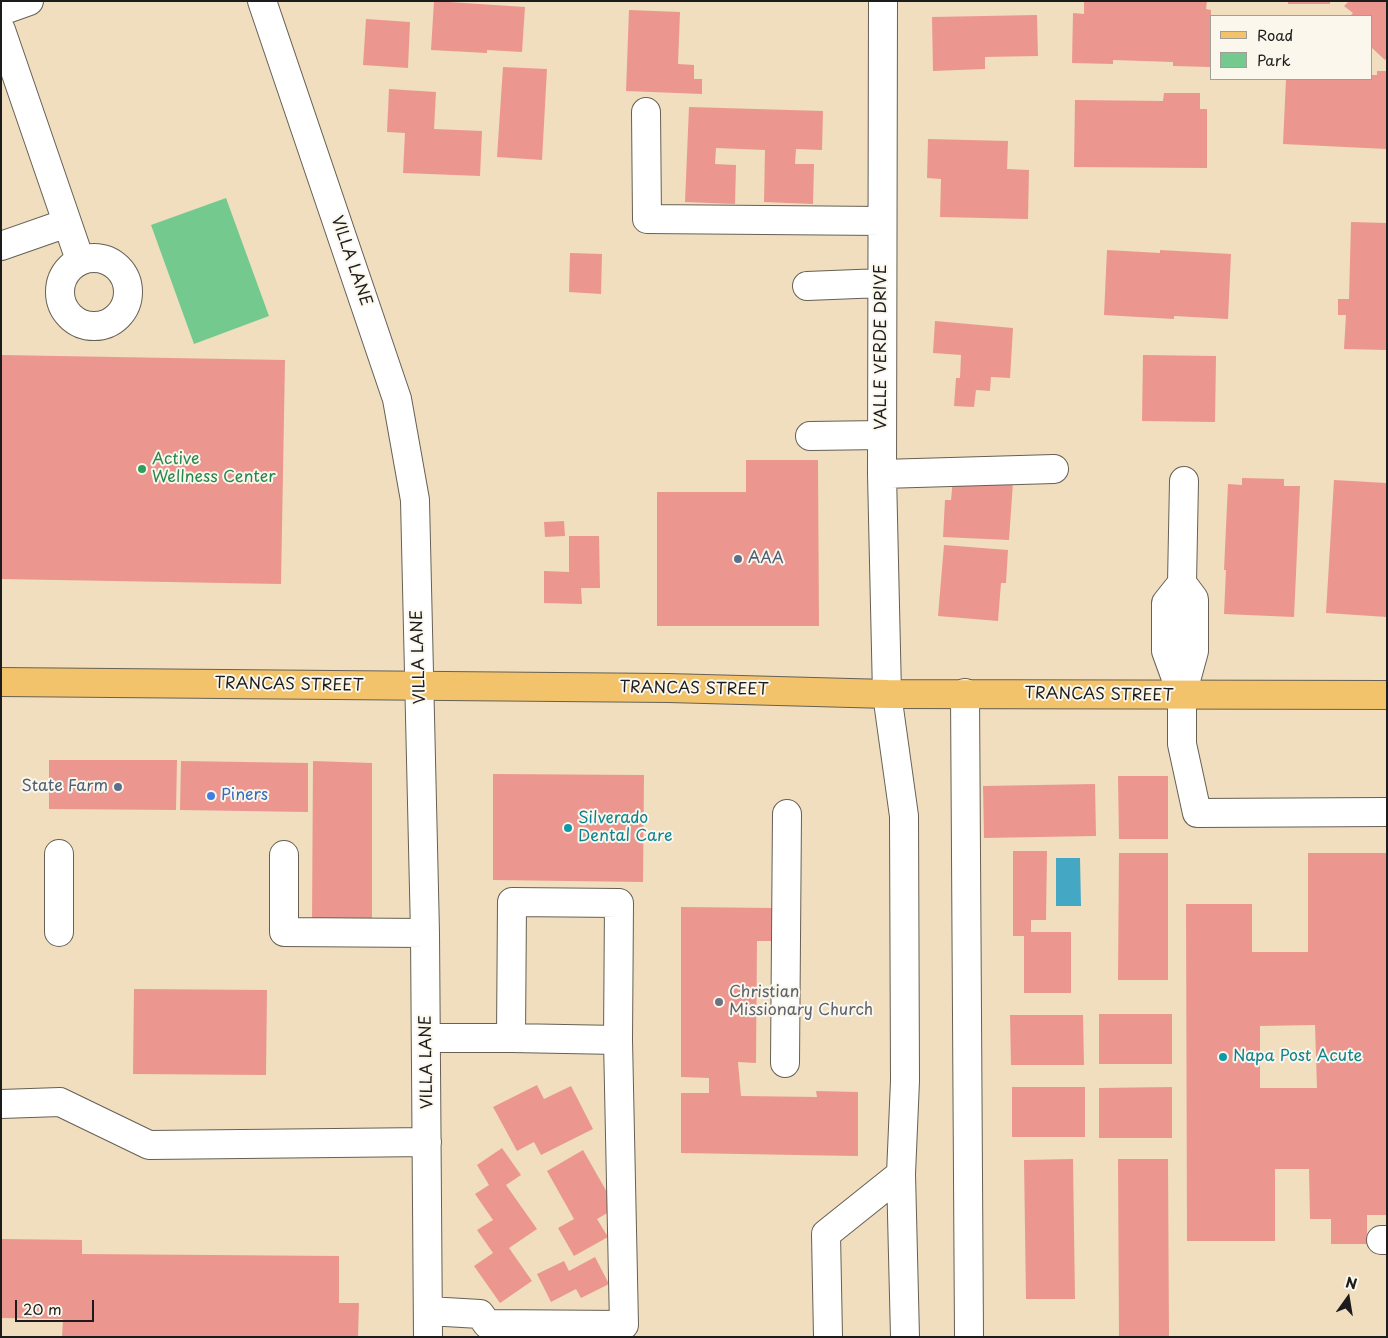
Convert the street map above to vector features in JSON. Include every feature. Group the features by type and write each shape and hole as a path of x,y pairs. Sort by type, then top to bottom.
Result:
{"main road":[{"name":"TRANCAS STREET","path":"1,682 668,688 887,694 1387,695"}],"street":[{"path":"1,11 29,1"},
{"name":"VILLA LANE","path":"262,1 397,400 416,500 425,933 428,1324"},
{"name":"VALLE VERDE DRIVE","path":"883,1 882,474 887,694 904,816 905,1081 902,1174 906,1337"},
{"path":"1,30 80,260"},
{"path":"646,112 647,219 882,221"},
{"path":"1,246 67,223"},
{"path":"807,286 882,283"},
{"path":"810,436 882,435"},
{"path":"882,474 1054,470"},
{"path":"1184,481 1182,583 1194,599 1194,651 1182,696 1182,744 1197,813 1387,812"},
{"path":"966,693 969,1337"},
{"path":"785,1063 787,814"},
{"path":"59,854 59,932"},
{"path":"284,855 284,932 425,933"},
{"path":"428,1324 480,1314 487,1324 624,1324 618,1040 619,902 512,902 511,1038"},
{"path":"426,1038 618,1040"},
{"path":"1,1104 60,1102 149,1145 428,1142"},
{"path":"828,1337 826,1234 902,1174"}],"green space":[{"path":"226,198 269,316 194,344 151,225"}],"water":[{"path":"1056,858 1080,858 1081,906 1056,906"}],"building":[{"path":"434,1 525,7 522,52 487,50 487,53 431,50"},
{"path":"1084,1 1207,1 1206,9 1211,10 1210,67 1173,66 1173,62 1113,60 1113,64 1072,63 1073,13 1084,14"},
{"path":"1288,1 1330,1 1330,4 1288,4"},
{"path":"1349,1 1387,1 1387,58 1385,60 1373,49 1373,15 1351,15 1353,13 1344,6"},
{"path":"629,10 680,12 678,64 694,65 694,79 702,79 702,94 626,91"},
{"path":"1037,15 1038,56 985,57 985,69 933,71 932,17"},
{"path":"366,19 410,22 408,68 363,65"},
{"path":"503,67 547,69 542,160 497,157"},
{"path":"1377,71 1387,71 1387,149 1283,144 1286,80 1373,80 1373,75 1377,75"},
{"path":"389,89 436,92 434,129 482,131 480,176 403,173 405,133 387,132"},
{"path":"1164,93 1200,93 1200,109 1207,109 1207,168 1074,167 1075,100 1163,101"},
{"path":"689,107 823,111 822,150 796,149 795,164 814,164 813,204 764,202 765,150 716,148 715,164 736,165 735,204 685,202"},
{"path":"928,139 1008,141 1007,169 1029,170 1028,219 940,217 941,179 927,178"},
{"path":"1351,222 1387,223 1387,350 1344,349 1346,315 1338,315 1338,299 1349,299"},
{"path":"1107,250 1160,253 1160,250 1231,254 1228,319 1174,316 1174,319 1104,315"},
{"path":"570,253 602,254 601,294 569,292"},
{"path":"935,321 1013,328 1010,378 991,377 990,391 976,390 974,407 954,406 956,378 960,378 961,355 933,353"},
{"name":"Active Wellness Center","path":"1,355 285,360 281,584 1,579"},
{"path":"1143,355 1216,356 1215,422 1142,421"},
{"name":"AAA","path":"746,460 818,460 819,626 657,626 657,492 746,492"},
{"path":"1242,478 1284,479 1284,486 1300,486 1294,617 1224,614 1228,484 1242,485"},
{"path":"953,479 1013,482 1009,540 943,537 945,500 951,500"},
{"path":"1334,480 1386,483 1387,617 1326,613"},
{"path":"564,521 565,536 545,537 544,522"},
{"path":"569,536 599,536 600,588 581,588 582,604 544,603 544,571 569,572"},
{"path":"944,545 1008,550 1006,583 1001,583 998,621 938,616"},
{"path":"49,760 177,760 176,810 49,809"},
{"path":"181,761 308,763 308,812 180,810"},
{"path":"313,761 372,763 372,922 312,922"},
{"name":"Silverado Dental Care","path":"493,774 644,775 643,882 493,880"},
{"path":"1118,776 1168,776 1168,839 1119,839"},
{"path":"1095,784 1096,836 984,838 983,786"},
{"path":"1013,851 1047,851 1046,920 1031,920 1031,932 1071,932 1071,993 1024,993 1024,936 1013,936"},
{"path":"1119,853 1168,853 1168,980 1118,980"},
{"name":"Napa Post Acute","path":"1308,853 1387,853 1387,1215 1367,1215 1367,1244 1331,1244 1331,1219 1310,1219 1309,1169 1275,1169 1275,1241 1187,1241 1186,904 1252,904 1252,952 1308,952","holes":["1315,1025 1317,1088 1260,1088 1260,1026"]},
{"name":"Christian Missionary Church","path":"681,907 773,908 773,941 757,941 756,1063 738,1062 741,1096 817,1097 816,1091 858,1092 858,1156 681,1153 681,1093 709,1093 709,1078 681,1077"},
{"path":"134,989 267,990 266,1075 133,1074"},
{"path":"1099,1014 1172,1014 1172,1064 1099,1064"},
{"path":"1010,1015 1083,1015 1084,1065 1011,1065"},
{"path":"537,1085 544,1099 571,1086 593,1129 541,1155 534,1142 517,1151 493,1107"},
{"path":"1012,1087 1085,1087 1085,1137 1012,1137"},
{"path":"1172,1087 1172,1138 1099,1138 1099,1088"},
{"path":"502,1148 521,1175 506,1185 537,1229 509,1248 532,1281 500,1303 474,1266 493,1253 477,1230 493,1220 475,1194 489,1185 477,1165"},
{"path":"583,1150 616,1208 597,1219 608,1237 574,1256 558,1228 574,1219 547,1171"},
{"path":"1073,1159 1075,1299 1026,1299 1024,1160"},
{"path":"1118,1159 1168,1159 1169,1337 1119,1337"},
{"path":"1,1239 82,1240 82,1254 339,1256 339,1303 359,1303 358,1337 62,1337 63,1319 1,1318"},
{"path":"595,1257 609,1284 581,1298 576,1289 551,1302 537,1274 564,1261 569,1271"}],"place":[{"name":"Active Wellness Center","path":"142,469"},
{"name":"AAA","path":"738,559"},
{"name":"State Farm","path":"118,787"},
{"name":"Piners","path":"211,796"},
{"name":"Silverado Dental Care","path":"568,828"},
{"name":"Christian Missionary Church","path":"719,1002"},
{"name":"Napa Post Acute","path":"1223,1057"}]}
